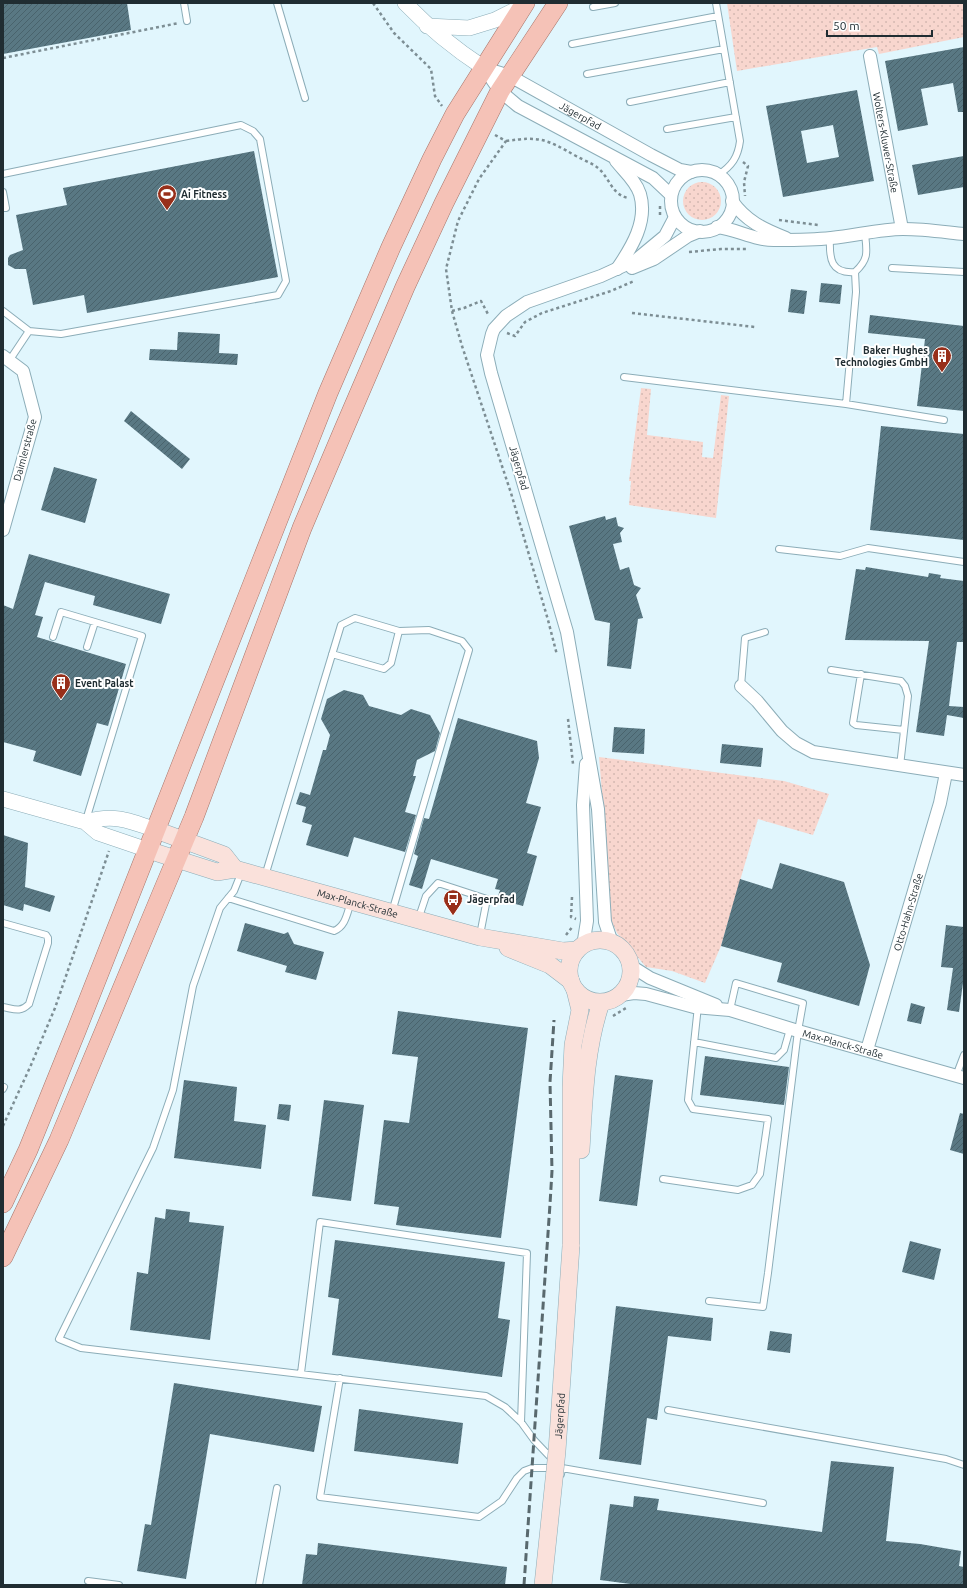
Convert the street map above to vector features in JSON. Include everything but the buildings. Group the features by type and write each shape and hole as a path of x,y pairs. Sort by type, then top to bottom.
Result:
{"main road":[{"path":"3,1257 59,1140 184,840 302,528 444,203 481,127 505,83 558,3"},
{"path":"3,1203 28,1150 328,393 408,211 455,114 524,5"},
{"name":"Max-Planck-Straße","path":"156,830 224,855 239,869"},
{"name":"Max-Planck-Straße","path":"148,850 217,872 239,869 480,937 563,951 580,948"},
{"name":"Max-Planck-Straße","path":"480,937 550,965 573,986"},
{"path":"597,941 616,941 633,962 631,976 627,986 621,995 612,1000 601,1003 582,997 573,986 569,970 571,960 580,948 597,941"},
{"name":"Jägerpfad","path":"571,1246 571,1087 573,1045 580,1010 573,986"},
{"name":"Jägerpfad","path":"543,1585 557,1451 571,1246 580,1178 586,1080 594,1023 601,1003"}],"street":[{"path":"405,3 427,26 505,83 518,106 653,178 666,198 671,202 675,217 686,227 700,232"},
{"path":"427,26 469,28 495,20 524,5"},
{"name":"Wolters-Kluwer-Straße","path":"870,56 902,229"},
{"path":"484,68 505,83"},
{"name":"Jägerpfad","path":"505,83 680,170 691,172"},
{"path":"612,156 629,175 640,193 642,207 640,227 632,246 617,270"},
{"path":"617,270 635,267 654,259 688,236 709,231 717,227 723,223 728,216 732,201 730,187 726,182 718,175 707,170 691,172 682,177 666,198"},
{"path":"732,201 739,211 751,221 788,239"},
{"path":"617,270 636,260 665,236 675,217"},
{"path":"717,227 728,228 754,238 775,241 788,239 830,238 902,229 964,234"},
{"name":"Jägerpfad","path":"587,743 567,632 487,355 494,329 506,316 527,302 617,270"},
{"name":"Daimlerstraße","path":"3,530 35,417 23,371 6,358"},
{"path":"741,686 757,701 782,731 796,743 813,752 964,775"},
{"path":"587,743 598,809 605,922 616,941"},
{"path":"580,948 586,921 583,804 587,743"},
{"name":"Otto-Hahn-Straße","path":"867,1050 940,803 946,773"},
{"name":"Max-Planck-Straße","path":"3,799 85,822 98,833 148,850"},
{"name":"Max-Planck-Straße","path":"85,822 100,818 115,818 128,820 156,830"},
{"name":"Max-Planck-Straße","path":"633,962 650,978 699,1003"},
{"name":"Max-Planck-Straße","path":"621,995 634,993 646,994 726,1009 960,1077"}],"lane":[{"path":"184,3 188,21"},
{"path":"277,3 305,98"},
{"path":"593,7 615,3"},
{"path":"716,3 740,141 739,153 724,171 718,175"},
{"path":"572,44 718,16"},
{"path":"587,74 724,49"},
{"path":"630,102 730,82"},
{"path":"667,129 736,117"},
{"path":"3,174 240,125 253,131 260,139 286,281 278,295 61,334 29,331 3,311"},
{"path":"3,192 6,208 3,208"},
{"path":"830,238 832,261 837,269 845,273 855,272 864,264 867,254 865,234"},
{"path":"892,268 964,272"},
{"path":"846,404 856,292 855,272"},
{"path":"6,358 29,331"},
{"path":"624,377 846,404 944,420"},
{"path":"779,549 840,556 868,548 964,562"},
{"path":"53,638 61,612 142,636 85,822"},
{"path":"265,877 341,625 355,618 399,631 429,630 462,641 469,650 392,912"},
{"path":"87,647 95,622"},
{"path":"332,654 384,669 391,663 399,631"},
{"path":"741,686 745,638 766,632"},
{"path":"831,670 901,681 905,686 908,696 900,766"},
{"path":"861,674 853,723 856,725 904,730"},
{"path":"239,869 234,891 220,908 193,986 173,1090 153,1148 59,1339 81,1348 486,1396 505,1408 520,1422 534,1440 562,1468 560,1492"},
{"path":"418,920 426,896 438,884 487,899 480,937"},
{"path":"228,898 334,931 339,929 345,922 351,901"},
{"path":"3,923 46,935 48,938 48,943 29,1004 24,1009 19,1010 3,1007"},
{"path":"694,1042 776,1058 784,1050 794,1030 803,1004 736,983 726,1009"},
{"path":"663,1179 738,1190 752,1185 760,1174 768,1119 693,1109 688,1100 699,1003"},
{"path":"708,1301 763,1307 794,1030"},
{"path":"960,1077 964,1055"},
{"path":"301,1373 320,1222 527,1253 520,1422"},
{"path":"340,1378 320,1497 479,1517 502,1500 517,1478 524,1471 532,1468 562,1468 763,1503"},
{"path":"668,1410 946,1459 964,1465"},
{"path":"258,1585 278,1488"},
{"path":"88,1581 119,1585"}],"path":[{"path":"372,3 394,33 432,69 435,96 440,105 455,114"},
{"path":"3,58 188,21"},
{"path":"481,127 506,141 538,138 551,142 598,168 614,190 621,196 628,198 640,193"},
{"path":"506,141 479,179 458,221 446,269 452,311 462,346 510,493 548,620 557,657"},
{"path":"736,157 748,166 744,182 745,197 748,202"},
{"path":"665,236 658,228 658,222 666,198"},
{"path":"774,218 810,225 820,225"},
{"path":"674,245 682,253 721,249 750,249"},
{"path":"452,311 481,301 494,329 515,336 525,322 542,313 611,291 639,279"},
{"path":"632,314 754,327"},
{"path":"568,718 573,765"},
{"path":"3,1126 55,1008 109,850 120,851 123,842"},
{"path":"555,949 556,943 562,941 578,920 571,917 572,890"},
{"path":"616,941 633,962"},
{"path":"594,1023 644,999 646,994"}],"shaded area":[{"path":"727,3 964,3 964,37 879,54 877,47 737,71"},
{"path":"698,182 706,182 716,187 720,194 720,208 716,215 706,220 698,220 688,215 686,212 683,205 683,197 688,187 691,185"},
{"path":"641,388 651,389 647,435 703,442 702,457 713,458 721,395 729,396 716,518 629,505 631,481 629,481"},
{"path":"599,757 784,781 829,794 813,835 758,819 721,946 705,983 672,971 646,967 617,933 608,914 606,841"}],"railway":[{"path":"524,1585 552,1171 550,1082 554,1020"}],"place":[{"name":"Ai Fitness","path":"167,211"},
{"name":"Baker Hughes Technologies GmbH","path":"942,373"},
{"name":"Event Palast","path":"61,700"},
{"name":"Jägerpfad","path":"453,916"}]}
